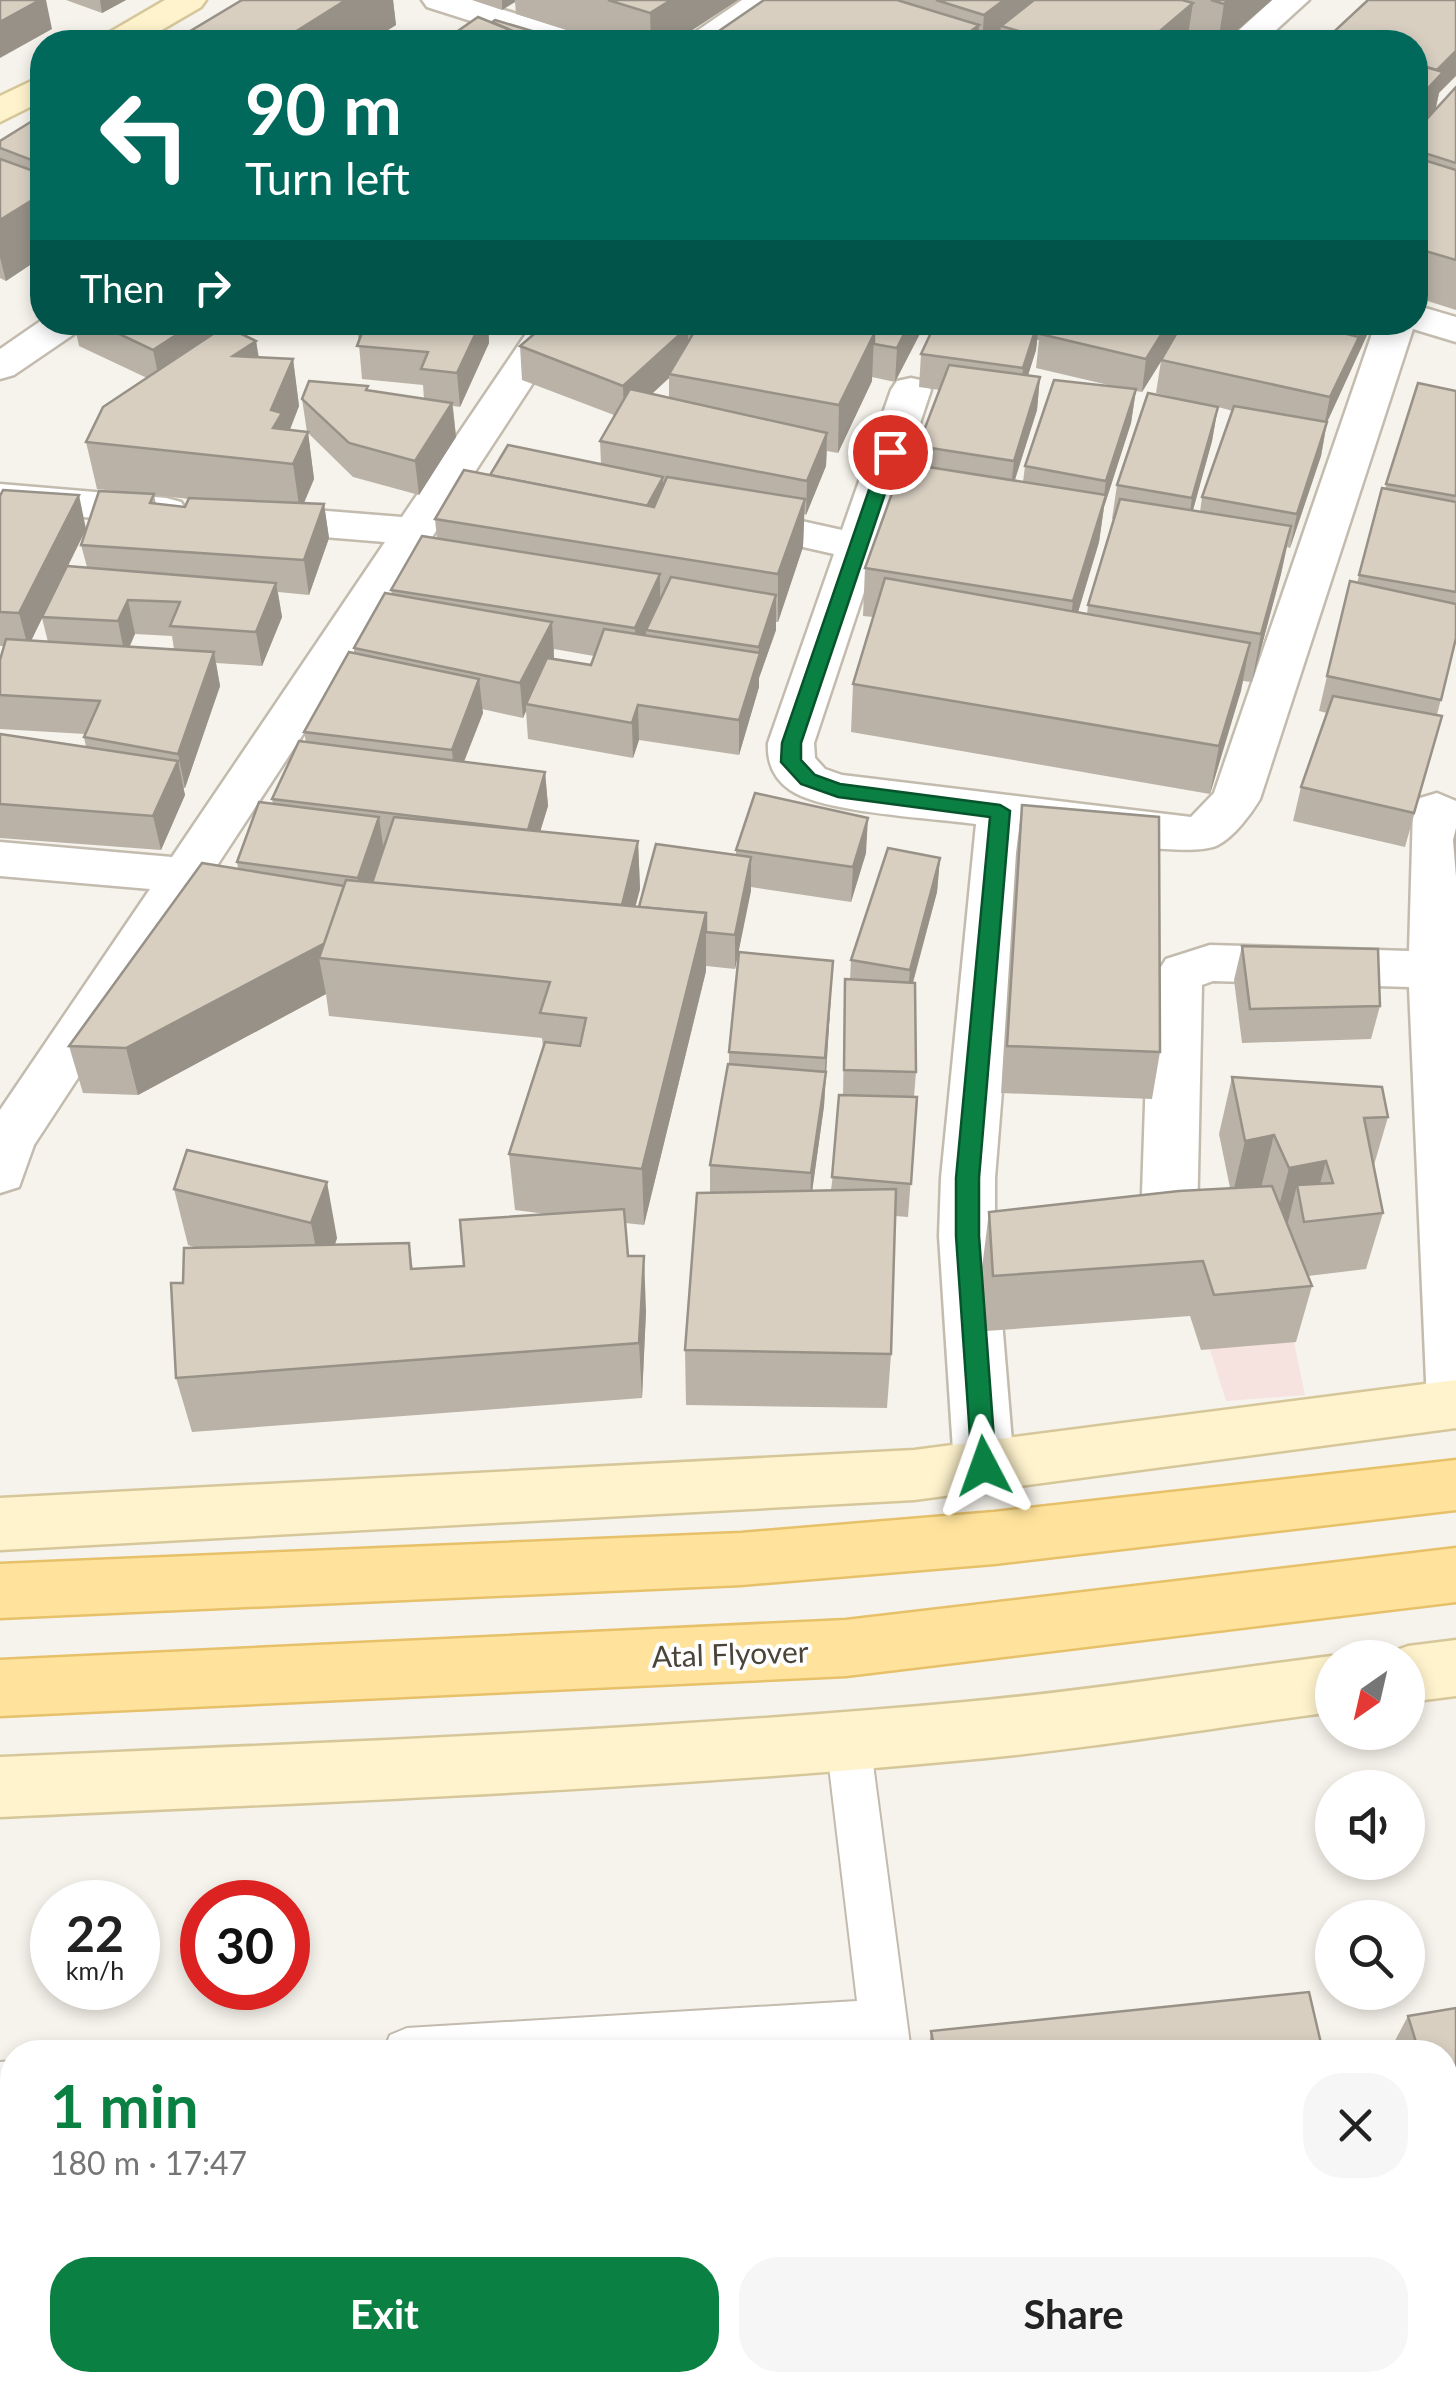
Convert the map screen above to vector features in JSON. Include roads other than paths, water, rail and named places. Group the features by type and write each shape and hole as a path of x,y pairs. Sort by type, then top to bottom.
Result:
{"main road":[{"path":"0,1590 741,1559 994,1538 1456,1485"},
{"name":"Atal Flyover","path":"0,1688 846,1648 1456,1575"}],"street":[{"path":"138,30 190,0"},
{"path":"439,0 533,30"},
{"path":"721,30 764,0"},
{"path":"1257,30 1292,0"},
{"path":"496,30 508,22"},
{"path":"0,111 30,93"},
{"path":"1428,321 1456,330"},
{"path":"0,367 47,335"},
{"path":"0,1172 8,1141 413,531 480,463 547,335"},
{"path":"911,390 792,743 791,762 808,780 838,790 1173,833 1203,832 1236,799 1392,335"},
{"path":"0,497 413,531"},
{"path":"688,509 858,546"},
{"path":"0,1524 895,1476 1456,1404 1437,809"},
{"path":"984,1466 967,1236 968,1178 1000,811"},
{"path":"0,859 184,875"},
{"path":"1168,1222 1175,986 1184,972 1210,962 1445,970"},
{"path":"1425,1672 1456,1668"},
{"path":"0,1787 542,1762 969,1731 1315,1686"}],"lane":[{"path":"815,2040 884,2038 848,1740"}]}
